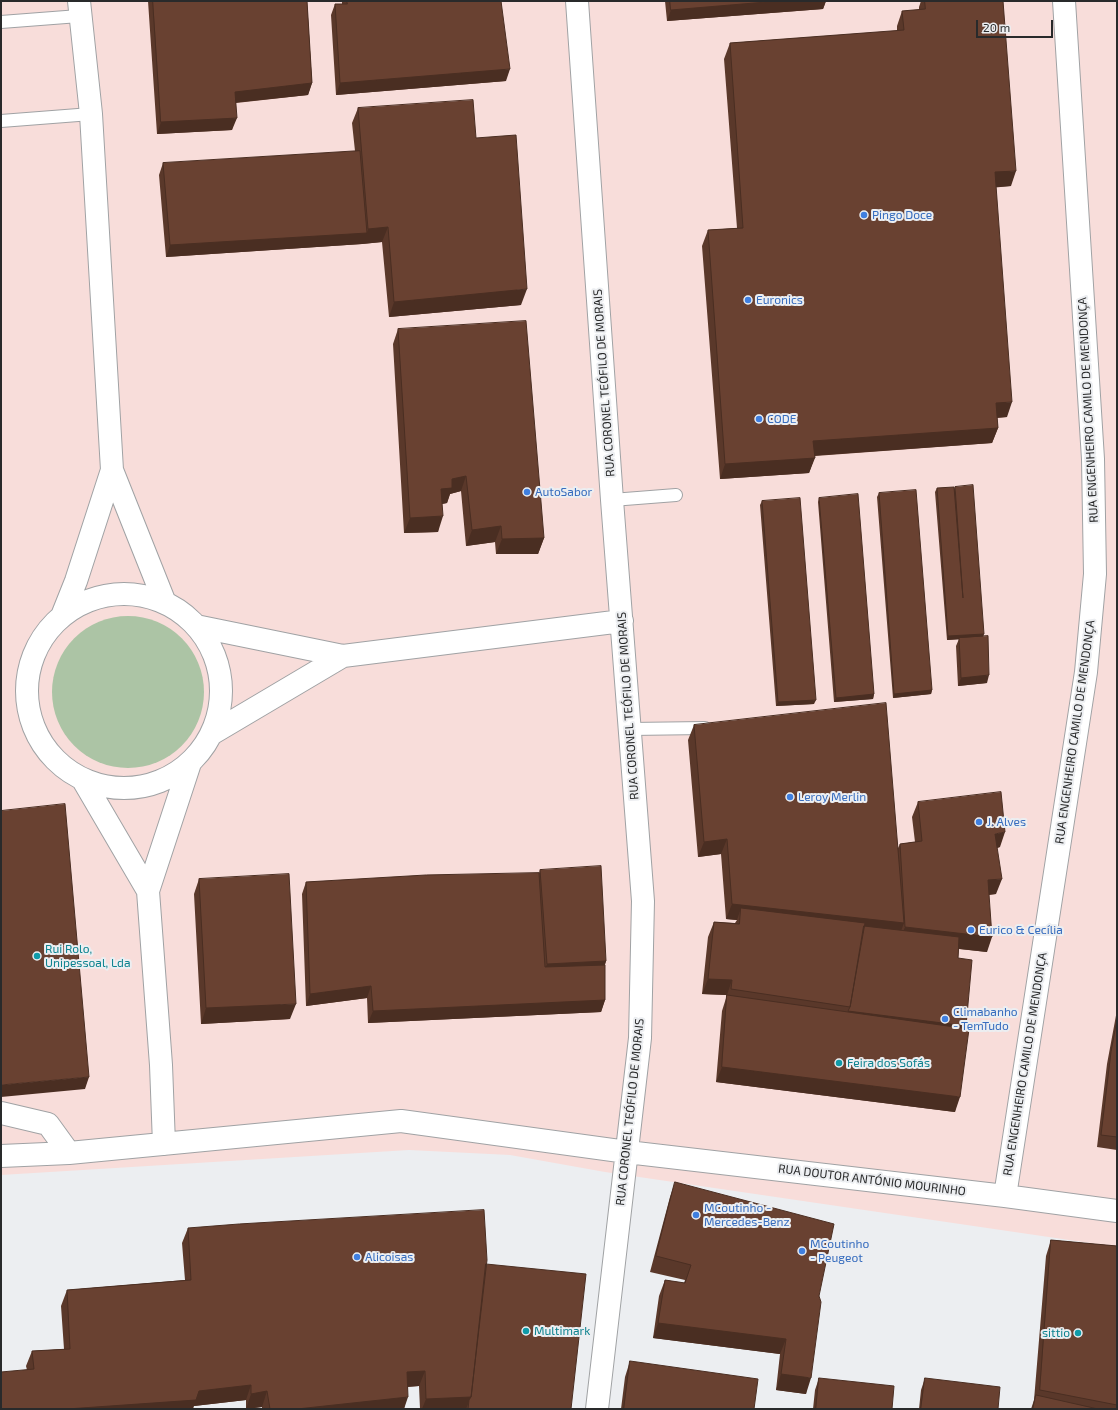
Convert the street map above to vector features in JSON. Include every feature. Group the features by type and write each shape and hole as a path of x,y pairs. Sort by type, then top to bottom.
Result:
{"street":[{"name":"RUA CORONEL TEÓFILO DE MORAIS","path":"577,1 612,500 643,901 640,1038 597,1409"},
{"name":"RUA ENGENHEIRO CAMILO DE MENDONÇA","path":"1005,1196 1086,672 1095,574 1093,459 1064,1"},
{"path":"79,8 91,114 112,470 165,603"},
{"path":"62,616 76,581 112,470"},
{"path":"116,594 141,595 165,603 182,613 196,626 212,649 220,677 221,705 212,732 203,749 190,763 166,779 139,787 111,788 83,780 56,761 37,734 27,703 29,671 41,640 62,616 91,599 116,594"},
{"path":"196,626 343,656 622,621"},
{"path":"212,732 343,656"},
{"path":"164,1144 161,1065 148,891 190,763"},
{"path":"83,780 148,891"},
{"path":"1,1113 48,1124 69,1153"},
{"name":"RUA DOUTOR ANTÓNIO MOURINHO","path":"1,1156 69,1153 400,1122 627,1152 1005,1196 1117,1212"}],"lane":[{"path":"1,22 79,8"},
{"path":"1,121 91,114"},
{"path":"612,500 676,495"},
{"path":"630,729 705,728"}],"shaded area":[{"path":"1,1 1117,1 1117,1247 605,1172 510,1155 409,1150 1,1175"}],"green space":[{"path":"128,616 143,618 164,625 186,644 195,656 198,663 204,692 202,707 195,728 176,750 164,759 157,762 128,768 113,766 92,759 70,740 61,728 58,721 52,692 54,677 61,656 80,634 92,625 99,622"}],"building":[{"path":"153,1 307,1 312,83 235,92 237,118 161,122"},
{"path":"347,1 501,1 510,69 340,83 335,4 347,4"},
{"path":"670,1 778,1 671,10"},
{"name":"Pingo Doce","path":"925,1 1003,1 1016,171 995,172 1012,402 996,403 998,428 813,441 815,458 725,464 708,230 743,228 730,43 904,30 902,11 925,9"},
{"path":"473,100 476,138 516,135 527,289 394,302 388,227 368,229 358,108"},
{"path":"360,151 367,233 170,245 163,163"},
{"path":"526,321 544,538 502,539 501,526 472,530 466,476 452,479 452,488 441,489 443,516 410,518 398,329"},
{"path":"973,485 984,634 948,636 937,488 954,487 963,598 955,487"},
{"path":"916,490 932,690 894,694 879,493"},
{"path":"858,494 874,694 836,698 819,498"},
{"path":"800,498 816,700 778,702 762,501"},
{"path":"988,636 989,675 961,678 959,638"},
{"name":"Leroy Merlin","path":"886,703 904,923 732,904 727,839 704,842 694,725"},
{"path":"1001,792 1005,832 995,834 1002,879 988,880 992,937 905,927 900,844 922,841 918,802"},
{"name":"Rui Rolo, Unipessoal, Lda","path":"65,804 89,1077 1,1085 1,811"},
{"path":"601,866 606,961 547,964 540,870"},
{"path":"539,873 545,967 605,965 605,1000 373,1011 371,986 310,994 306,882 426,875"},
{"path":"289,874 296,1004 206,1008 199,879"},
{"path":"741,908 865,923 850,1007 731,989 732,980 708,979 714,922 739,924"},
{"path":"864,926 959,937 958,958 972,960 966,1026 848,1011 850,1007"},
{"name":"Feira dos Sofás","path":"727,995 969,1029 960,1097 722,1067"},
{"path":"1117,1020 1117,1137 1101,1135 1111,1052"},
{"path":"675,1182 834,1224 819,1296 821,1302 811,1378 781,1374 786,1339 658,1323 665,1280 685,1283 691,1265 656,1256"},
{"path":"484,1210 487,1260 471,1397 426,1399 425,1371 407,1372 408,1397 297,1409 270,1409 267,1391 251,1394 251,1385 199,1391 196,1400 67,1409 1,1409 1,1372 34,1369 32,1351 70,1349 67,1290 191,1280 188,1228"},
{"name":"sittio","path":"1051,1240 1117,1246 1117,1405 1040,1390"},
{"name":"Multimark","path":"486,1264 586,1274 571,1409 468,1409 469,1400 471,1397"},
{"path":"630,1361 758,1379 754,1409 624,1409"},
{"path":"819,1378 894,1386 892,1409 816,1409"},
{"path":"925,1378 1000,1387 998,1409 921,1409"},
{"path":"1036,1395 1098,1409 1033,1409"}],"place":[{"name":"Pingo Doce","path":"864,215"},
{"name":"Euronics","path":"748,300"},
{"name":"CODE","path":"759,419"},
{"name":"AutoSabor","path":"527,492"},
{"name":"Leroy Merlin","path":"790,797"},
{"name":"J. Alves","path":"979,822"},
{"name":"Eurico & Cecília","path":"971,930"},
{"name":"Rui Rolo, Unipessoal, Lda","path":"37,956"},
{"name":"Climabanho - TemTudo","path":"945,1019"},
{"name":"Feira dos Sofás","path":"839,1063"},
{"name":"MCoutinho - Mercedes-Benz","path":"696,1215"},
{"name":"MCoutinho - Peugeot","path":"802,1251"},
{"name":"Alicoisas","path":"357,1257"},
{"name":"Multimark","path":"526,1331"},
{"name":"sittio","path":"1078,1333"}]}
